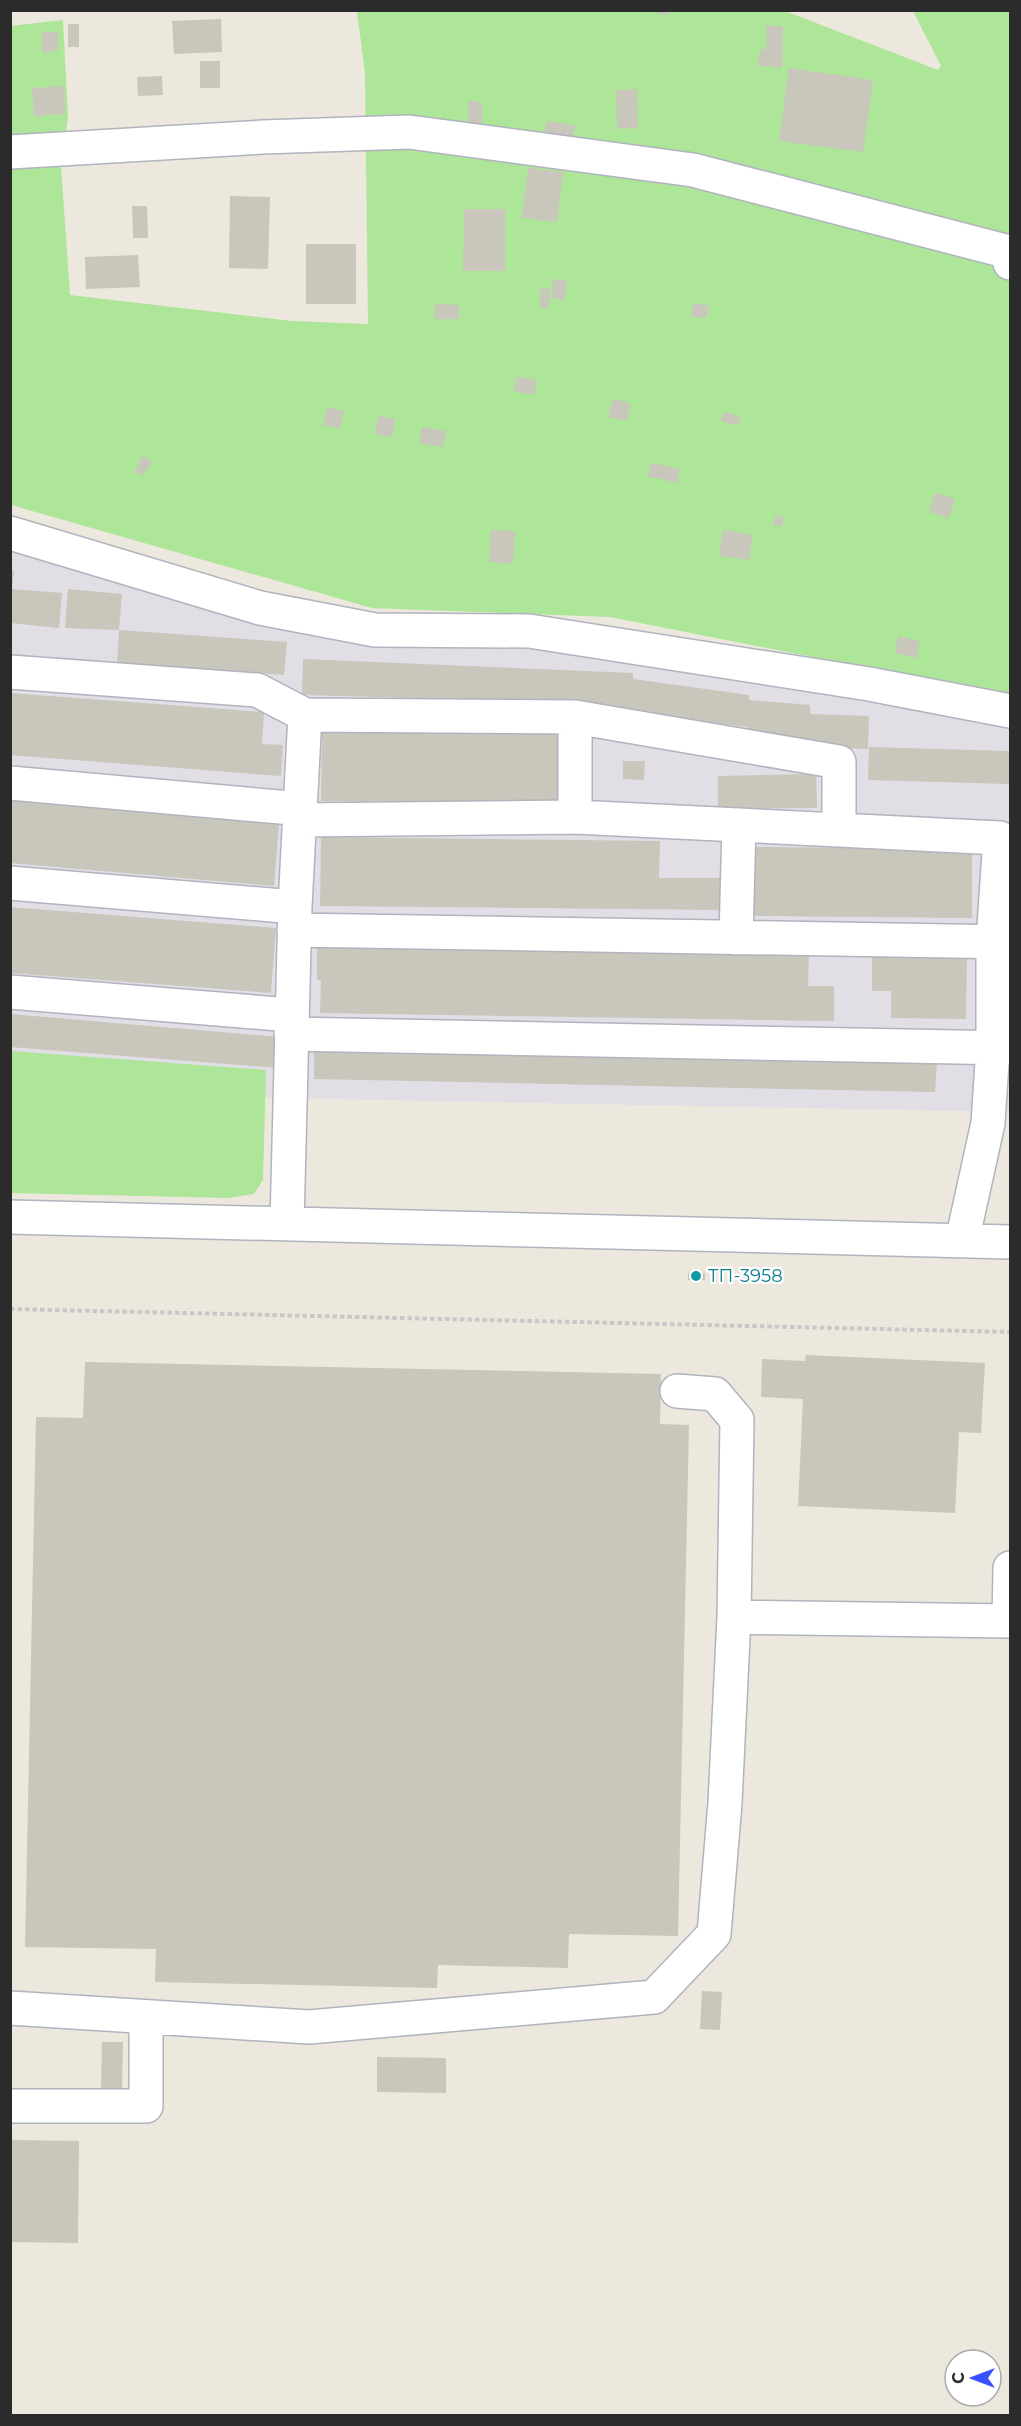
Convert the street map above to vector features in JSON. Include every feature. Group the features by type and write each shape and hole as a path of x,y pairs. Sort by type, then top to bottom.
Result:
{"street":[{"path":"10,152 263,137 409,132 693,170 1009,252 1011,263"},
{"path":"10,533 260,608 375,630 529,632 857,682 1011,711"},
{"path":"10,672 257,690 305,715 575,717 839,762 839,830"},
{"path":"287,1224 291,1025 305,715"},
{"path":"575,717 575,817"},
{"path":"10,783 301,814 575,817 1005,838 1002,1048 962,1241"},
{"path":"736,938 739,825"},
{"path":"10,883 295,919 736,938 1002,942"},
{"path":"10,992 291,1025 1002,1048"},
{"path":"10,1217 1011,1242"},
{"path":"10,2008 309,2027 654,1997 714,1934 725,1803 734,1617 737,1420 715,1394 677,1391"},
{"path":"734,1617 1010,1621 1011,1568"},
{"path":"10,2106 146,2106 146,2017"}],"path":[{"path":"10,1309 1011,1332"}],"shaded area":[{"path":"11,530 314,603 370,619 1010,715 1010,1112 11,1093"}],"green space":[{"path":"357,11 785,11 938,70 941,66 913,11 1010,11 1010,696 610,617 372,608 11,505 10,26 63,20 68,117 61,166 70,295 292,321 368,324 365,73"},
{"path":"11,1051 266,1070 263,1180 254,1194 228,1198 11,1193"}],"building":[{"path":"641,10 668,10 668,15"},
{"path":"221,19 222,52 174,54 172,21"},
{"path":"68,24 79,24 79,47 68,47"},
{"path":"766,26 783,26 782,68 758,66 760,49 767,49"},
{"path":"42,32 58,32 58,51 42,52"},
{"path":"200,61 220,61 220,88 200,88"},
{"path":"789,68 873,80 863,152 779,141"},
{"path":"162,76 163,95 138,96 137,77"},
{"path":"64,86 65,114 34,116 32,88"},
{"path":"637,89 638,128 617,129 616,90"},
{"path":"468,101 482,102 482,125 468,125"},
{"path":"546,121 575,125 573,137 545,133"},
{"path":"528,168 563,172 557,222 522,218"},
{"path":"230,196 270,197 268,269 229,268"},
{"path":"132,206 147,206 148,238 133,238"},
{"path":"464,209 505,209 505,271 463,271"},
{"path":"306,244 356,244 356,304 306,304"},
{"path":"138,255 140,287 86,289 85,257"},
{"path":"553,279 567,280 565,300 551,298"},
{"path":"541,288 550,289 549,308 539,307"},
{"path":"693,303 709,306 706,318 691,316"},
{"path":"435,304 459,305 459,319 435,319"},
{"path":"516,377 537,380 534,395 514,391"},
{"path":"613,399 631,404 626,421 608,417"},
{"path":"327,407 344,411 340,429 323,425"},
{"path":"724,412 740,416 738,426 721,421"},
{"path":"378,416 395,419 392,437 375,434"},
{"path":"422,427 446,431 443,447 419,443"},
{"path":"142,456 152,461 144,476 135,472"},
{"path":"651,463 680,469 677,483 648,476"},
{"path":"935,493 955,499 949,518 929,512"},
{"path":"775,516 784,517 782,527 773,525"},
{"path":"491,530 515,531 513,564 489,562"},
{"path":"723,530 753,535 749,560 719,556"},
{"path":"10,571 14,571 12,589 62,593 59,628 10,623"},
{"path":"68,589 122,594 119,630 65,628"},
{"path":"119,630 287,642 284,675 117,663"},
{"path":"898,636 920,641 916,658 895,653"},
{"path":"303,659 633,673 633,679 749,695 749,700 810,705 810,714 869,716 868,749 809,747 809,739 748,734 748,727 631,713 631,708 571,702 302,695"},
{"path":"10,693 264,712 262,744 283,745 281,776 10,755"},
{"path":"322,731 561,734 561,803 321,801"},
{"path":"869,747 1010,751 1010,784 868,780"},
{"path":"623,761 645,761 644,780 623,779"},
{"path":"816,774 817,808 718,809 718,776"},
{"path":"10,800 279,824 274,886 10,863"},
{"path":"321,837 660,841 659,878 727,878 726,910 320,906"},
{"path":"752,847 972,849 972,918 752,916"},
{"path":"10,907 276,928 271,993 10,973"},
{"path":"317,941 809,948 808,986 834,986 834,1021 320,1013 321,980 317,980"},
{"path":"872,955 967,956 966,1019 891,1018 891,991 872,991"},
{"path":"10,1014 279,1037 278,1068 10,1047"},
{"path":"314,1047 937,1061 935,1092 314,1079"},
{"name":"ТП-3958","path":"688,1273 705,1273 705,1280 688,1280"},
{"path":"806,1355 985,1363 981,1433 959,1432 955,1513 798,1506 803,1399 761,1397 762,1359 805,1361"},
{"path":"85,1362 661,1374 660,1424 689,1425 678,1936 569,1934 568,1968 438,1965 437,1988 155,1982 156,1949 25,1947 36,1417 83,1418"},
{"path":"702,1991 722,1992 720,2030 700,2029"},
{"path":"102,2042 123,2042 122,2089 101,2089"},
{"path":"377,2057 446,2058 446,2093 377,2092"},
{"path":"10,2140 79,2141 78,2243 10,2242"}],"place":[{"name":"ТП-3958","path":"696,1276"}]}
